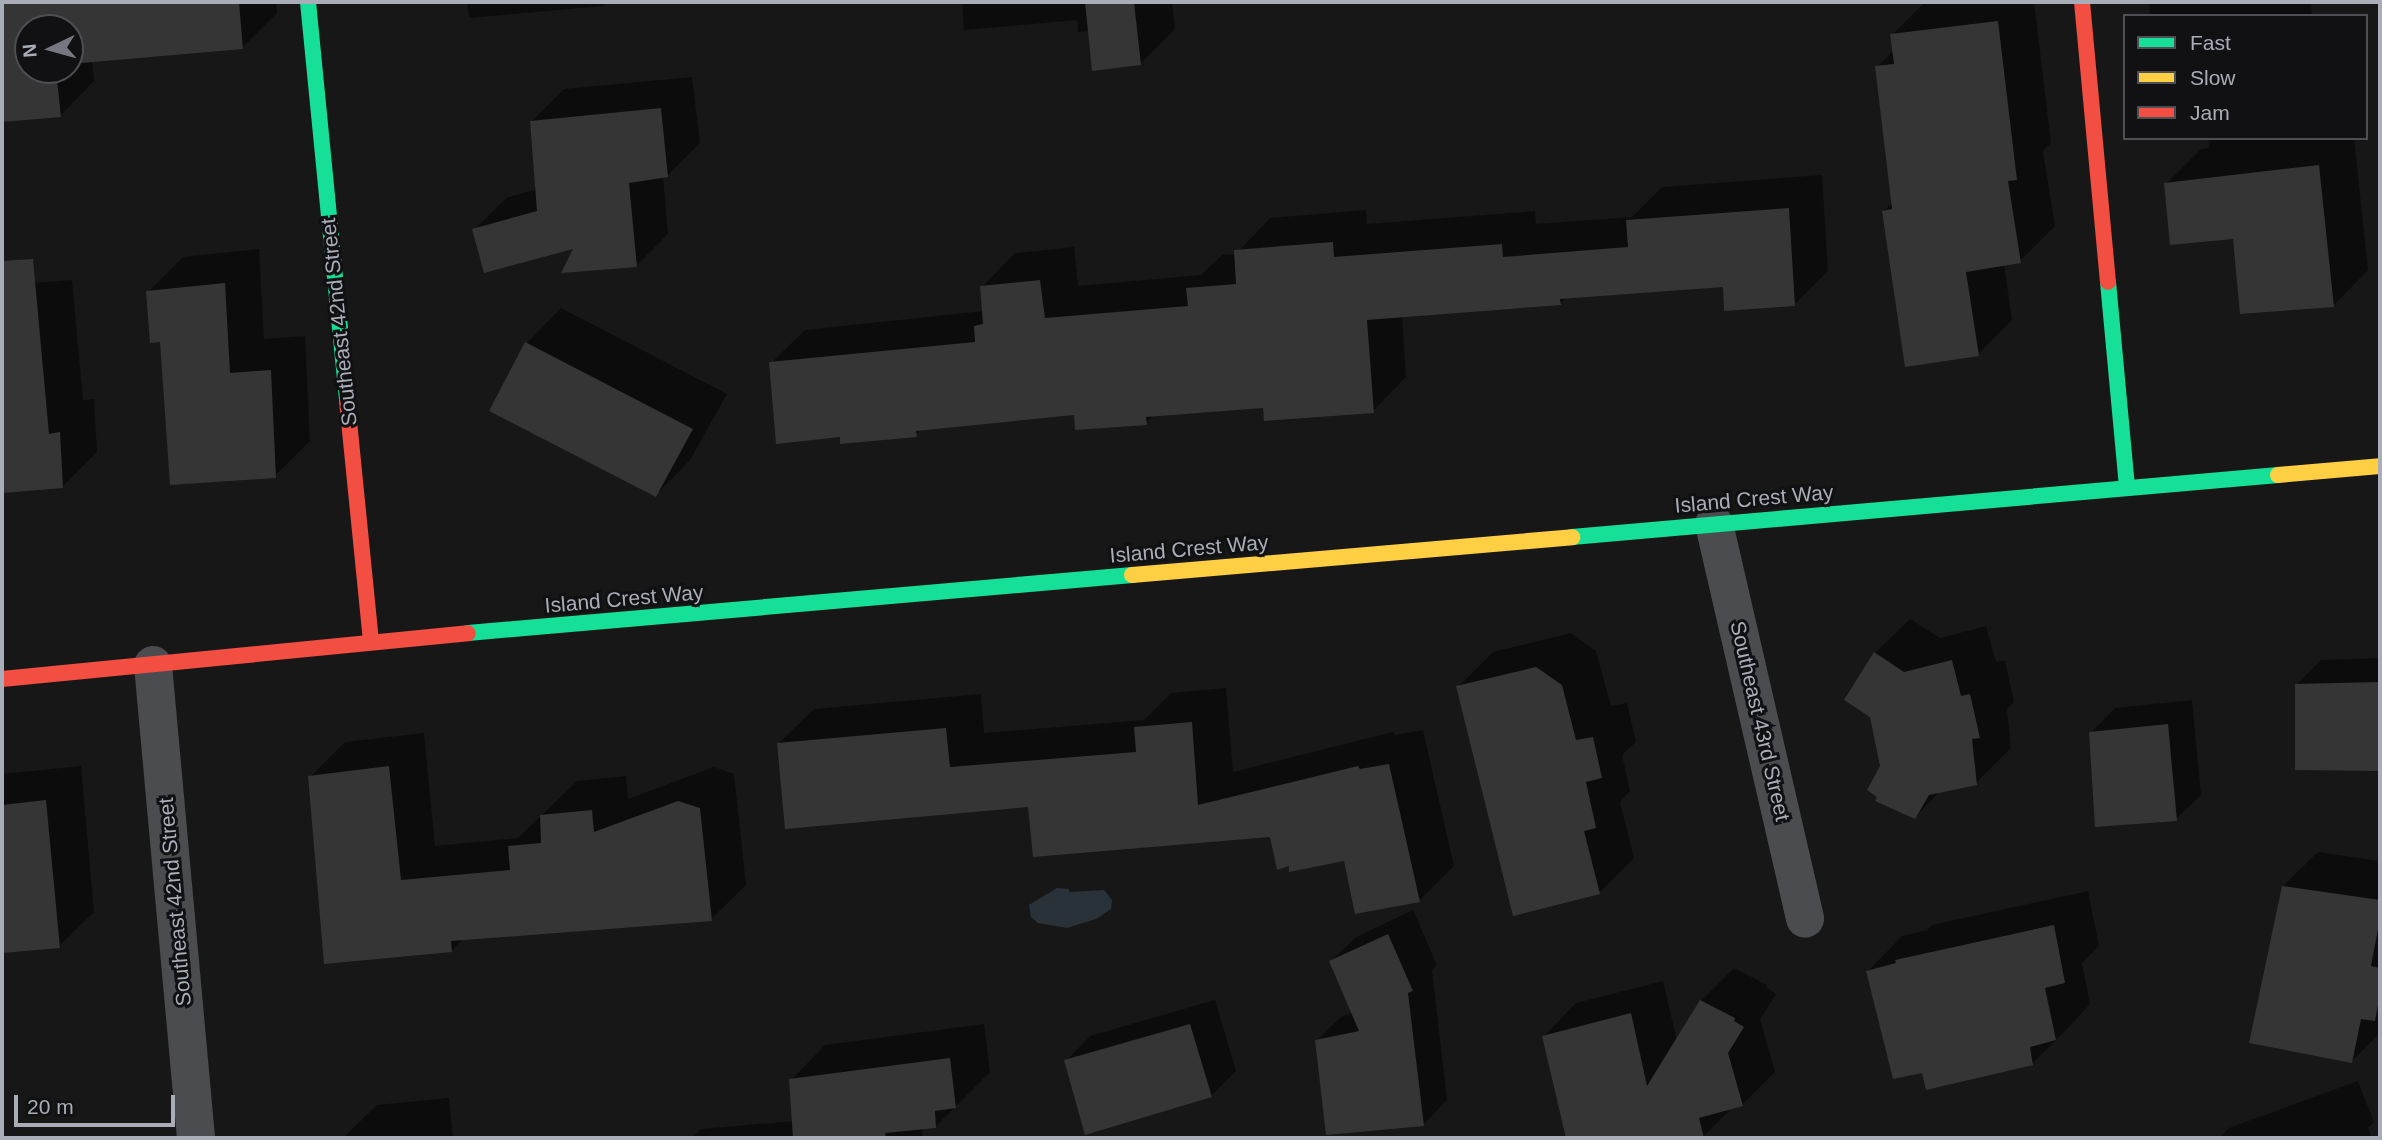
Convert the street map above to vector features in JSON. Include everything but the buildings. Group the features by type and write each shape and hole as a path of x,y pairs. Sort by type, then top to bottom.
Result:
{"main road":[{"name":"Southeast 42nd Street","path":"308,2 371,642"},
{"path":"2082,2 2127,488"},
{"name":"Island Crest Way","path":"2,679 371,642 2380,466"}],"street":[{"name":"Southeast 43rd Street","path":"1714,524 1805,919"},
{"name":"Southeast 42nd Street","path":"153,665 196,1138"}],"shaded area":[{"path":"1057,888 1069,889 1069,892 1104,890 1112,900 1111,909 1096,919 1067,928 1038,923 1031,917 1029,905"}],"traffic: fast":[{"path":"308,2 347,401"},
{"path":"2108,282 2127,488"},
{"path":"1572,537 2278,475"},
{"path":"468,633 1132,575"}],"traffic: slow":[{"path":"2278,475 2380,466"},
{"path":"1132,575 1572,537"}],"traffic: jam":[{"path":"2082,2 2108,282"},
{"path":"347,401 371,642"},
{"path":"2,679 468,633"}]}
